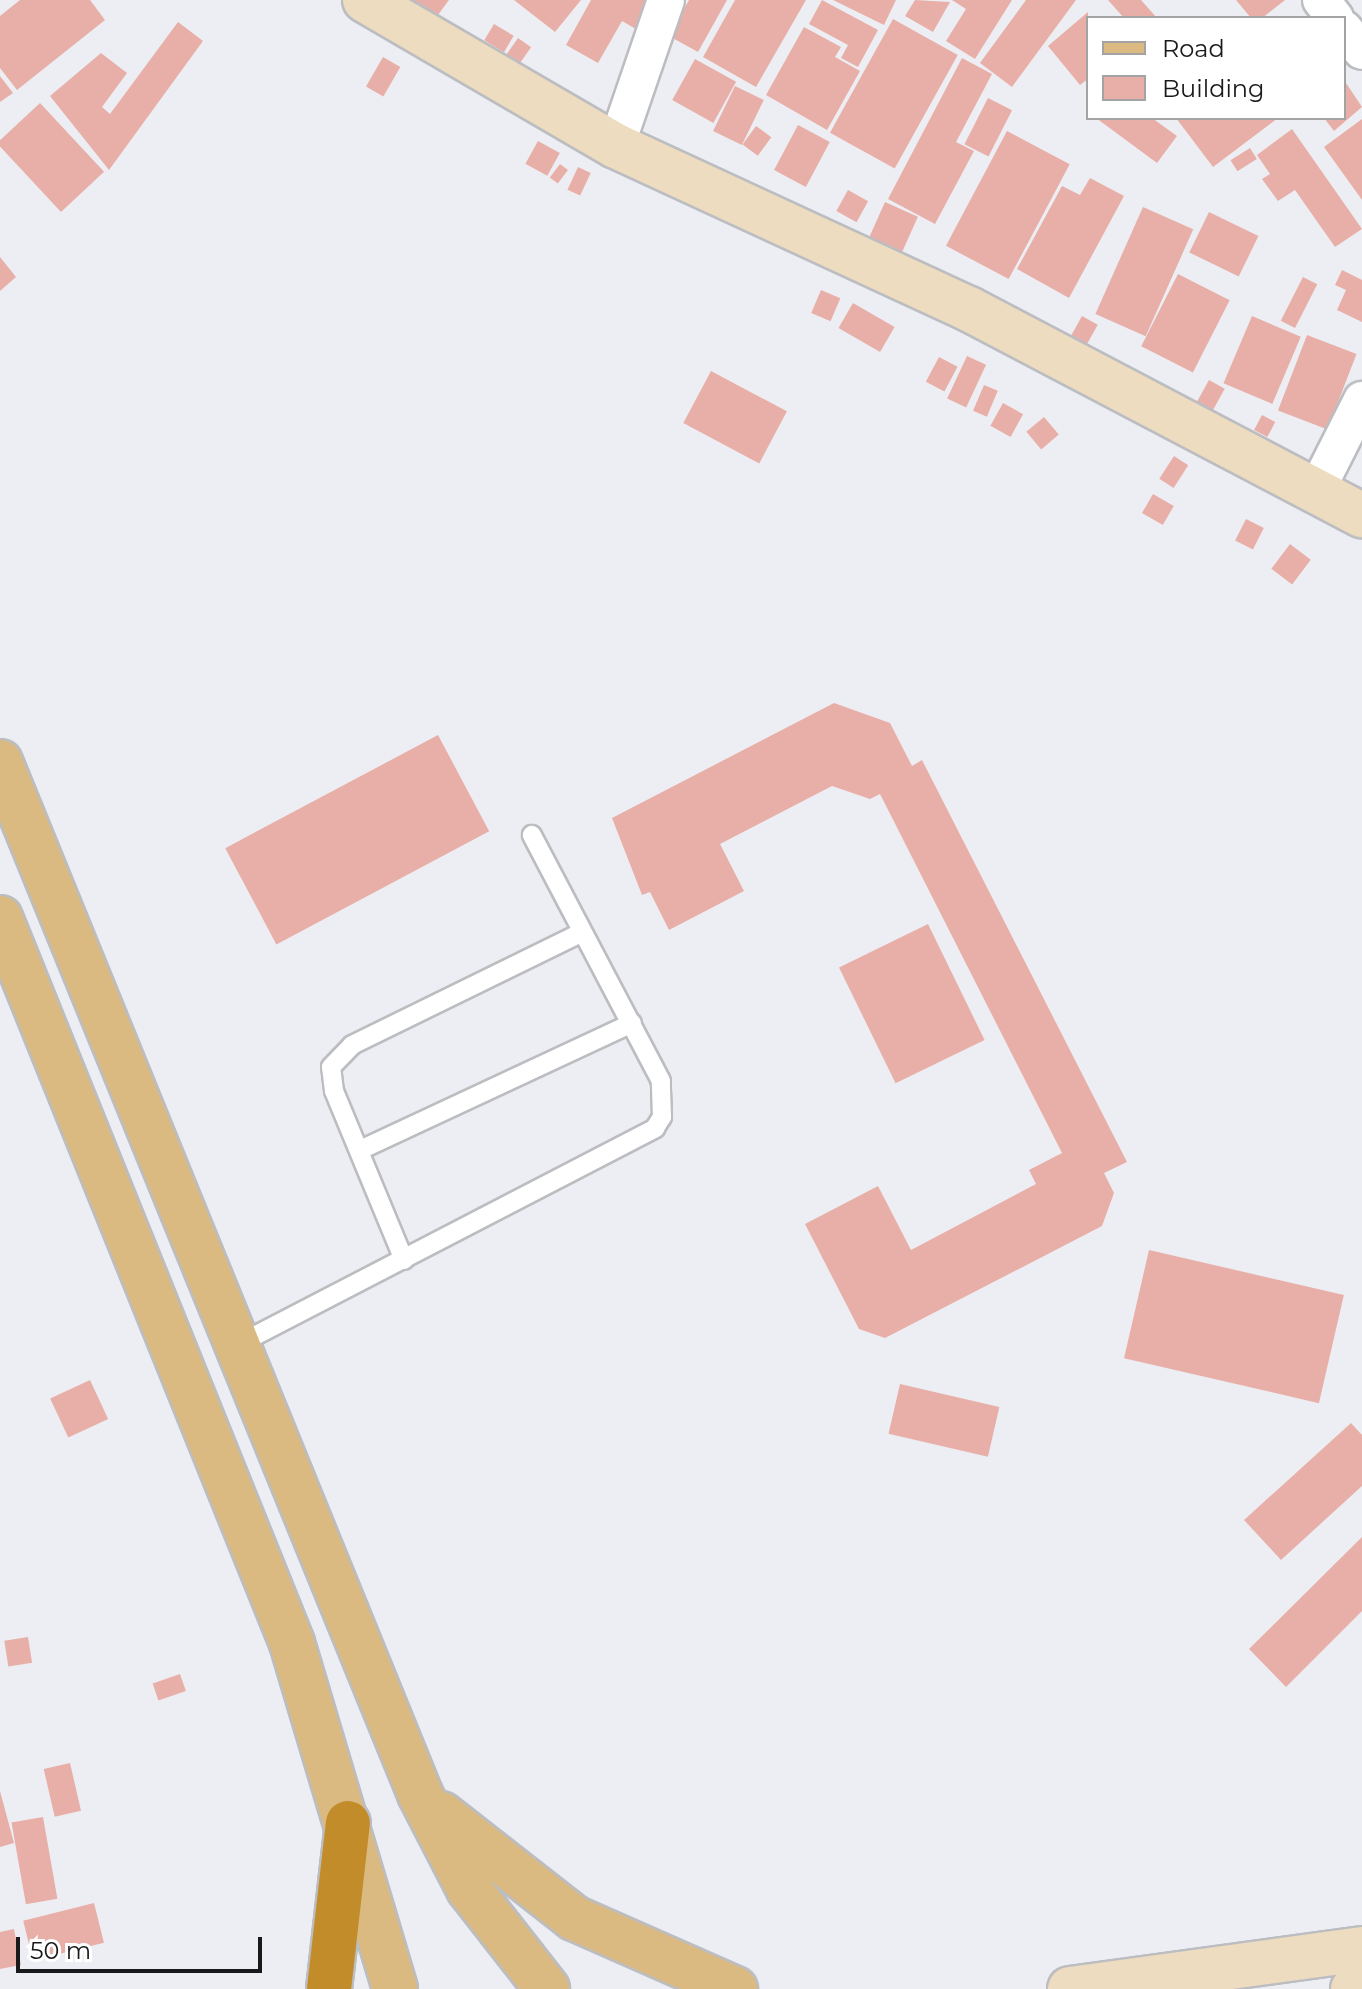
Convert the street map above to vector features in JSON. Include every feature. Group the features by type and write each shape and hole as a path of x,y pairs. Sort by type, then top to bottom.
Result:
{"highway":[{"path":"329,1989 348,1823"}],"main road":[{"path":"365,0 616,146 969,309 1362,515"},
{"path":"0,762 420,1794 469,1889 547,1989"},
{"path":"0,918 292,1643 395,1989"},
{"path":"420,1794 496,1863 574,1918 735,1989"},
{"path":"1070,1989 1362,1949"},
{"path":"1353,1989 1362,1988"}],"street":[{"path":"616,146 666,0"},
{"path":"1321,0 1333,16"},
{"path":"1346,31 1362,51"},
{"path":"1316,491 1362,400"}],"lane":[{"path":"239,1344 655,1128 665,1099 632,1023 581,933 532,835"},
{"path":"404,1260 330,1079 338,1052 581,933"},
{"path":"360,1150 632,1023"}],"building":[{"path":"20,0 90,0 105,20 17,90 0,68 0,16"},
{"path":"409,0 449,0 435,19"},
{"path":"514,0 581,0 555,32"},
{"path":"591,0 653,0 636,29 622,21 598,63 566,45"},
{"path":"689,0 727,0 698,52 669,36"},
{"path":"735,0 806,0 756,87 703,57"},
{"path":"822,0 878,30 858,67 841,58 848,45 809,24"},
{"path":"833,0 896,0 884,25"},
{"path":"915,0 950,2 933,32 905,16"},
{"path":"952,0 1012,0 975,59 946,41 966,9"},
{"path":"1026,0 1076,0 1012,87 980,63"},
{"path":"1108,0 1141,0 1155,16 1122,16"},
{"path":"1236,0 1285,0 1265,16 1249,16"},
{"path":"1088,12 1086,80 1080,85 1048,46"},
{"path":"893,19 958,55 895,169 830,133"},
{"path":"178,22 203,41 109,170 50,96 101,53 127,73 102,107 110,114"},
{"path":"494,24 514,36 504,52 484,40"},
{"path":"804,27 841,47 835,57 860,71 827,130 766,95"},
{"path":"518,38 531,47 516,69 503,60"},
{"path":"383,57 400,67 383,96 366,86"},
{"path":"962,58 992,74 956,142 974,151 935,224 888,199"},
{"path":"695,59 736,82 713,123 672,100"},
{"path":"0,76 13,93 0,102"},
{"path":"1346,83 1362,107 1334,131 1326,120 1346,120"},
{"path":"735,86 764,100 742,145 713,131"},
{"path":"988,98 1012,110 988,157 964,144"},
{"path":"40,103 104,172 61,212 0,147 0,140"},
{"path":"1362,119 1362,200 1324,147"},
{"path":"1099,120 1155,120 1177,136 1157,163"},
{"path":"1178,120 1275,120 1213,167"},
{"path":"798,125 830,142 806,187 774,170"},
{"path":"756,126 771,137 758,156 742,145"},
{"path":"1292,129 1362,229 1335,247 1295,190 1278,201 1262,179 1270,174 1257,155"},
{"path":"1007,131 1070,164 1009,279 946,246"},
{"path":"538,141 560,153 547,176 525,164"},
{"path":"1250,148 1257,159 1237,171 1230,160"},
{"path":"560,164 568,170 558,184 550,178"},
{"path":"578,167 591,173 580,196 567,190"},
{"path":"1090,178 1124,196 1069,298 1017,269 1062,186 1080,195"},
{"path":"848,190 868,201 856,222 836,211"},
{"path":"885,202 918,217 901,255 868,240"},
{"path":"1143,207 1193,229 1146,336 1095,314"},
{"path":"1209,212 1258,236 1239,277 1189,252"},
{"path":"0,257 16,277 0,291"},
{"path":"1342,270 1362,280 1362,322 1337,310 1346,290 1335,285"},
{"path":"1178,274 1230,300 1193,373 1141,346"},
{"path":"1303,277 1317,284 1295,328 1281,321"},
{"path":"821,290 840,298 831,321 811,313"},
{"path":"853,303 895,327 880,352 838,328"},
{"path":"1082,316 1098,325 1087,344 1071,335"},
{"path":"1252,316 1301,337 1272,404 1223,383"},
{"path":"1307,335 1356,354 1327,430 1278,411"},
{"path":"967,356 986,365 966,407 947,399"},
{"path":"939,357 958,367 944,392 926,382"},
{"path":"711,371 787,411 759,463 683,423"},
{"path":"1209,380 1225,389 1211,413 1195,404"},
{"path":"984,385 998,391 987,417 973,411"},
{"path":"1003,403 1023,414 1011,437 990,426"},
{"path":"1262,415 1275,422 1267,437 1254,430"},
{"path":"1044,417 1059,435 1041,449 1026,432"},
{"path":"1174,456 1188,465 1174,488 1159,479"},
{"path":"1153,494 1174,506 1163,525 1142,513"},
{"path":"1246,519 1264,528 1253,549 1235,540"},
{"path":"1290,544 1311,560 1292,584 1271,569"},
{"path":"834,703 890,723 912,766 922,760 1127,1162 1104,1173 1114,1193 1102,1226 885,1338 859,1329 805,1224 878,1186 911,1250 1036,1184 1029,1170 1062,1153 880,794 870,799 832,786 720,844 744,891 669,930 650,892 642,895 612,818"},
{"path":"438,735 489,831 276,944 225,848"},
{"path":"928,924 985,1040 896,1083 839,967"},
{"path":"1149,1250 1344,1295 1319,1403 1124,1358"},
{"path":"90,1380 108,1419 68,1438 50,1399"},
{"path":"900,1384 999,1407 988,1457 889,1434"},
{"path":"1351,1423 1362,1435 1362,1486 1281,1560 1244,1520"},
{"path":"1362,1537 1362,1611 1286,1687 1249,1649"},
{"path":"28,1637 32,1663 8,1666 4,1641"},
{"path":"180,1674 186,1691 158,1700 153,1683"},
{"path":"70,1763 81,1811 55,1817 44,1769"},
{"path":"0,1791 14,1843 0,1847"},
{"path":"43,1817 57,1899 26,1904 11,1823"},
{"path":"94,1903 104,1943 33,1960 23,1921"},
{"path":"14,1929 21,1965 0,1969 0,1932"}]}
